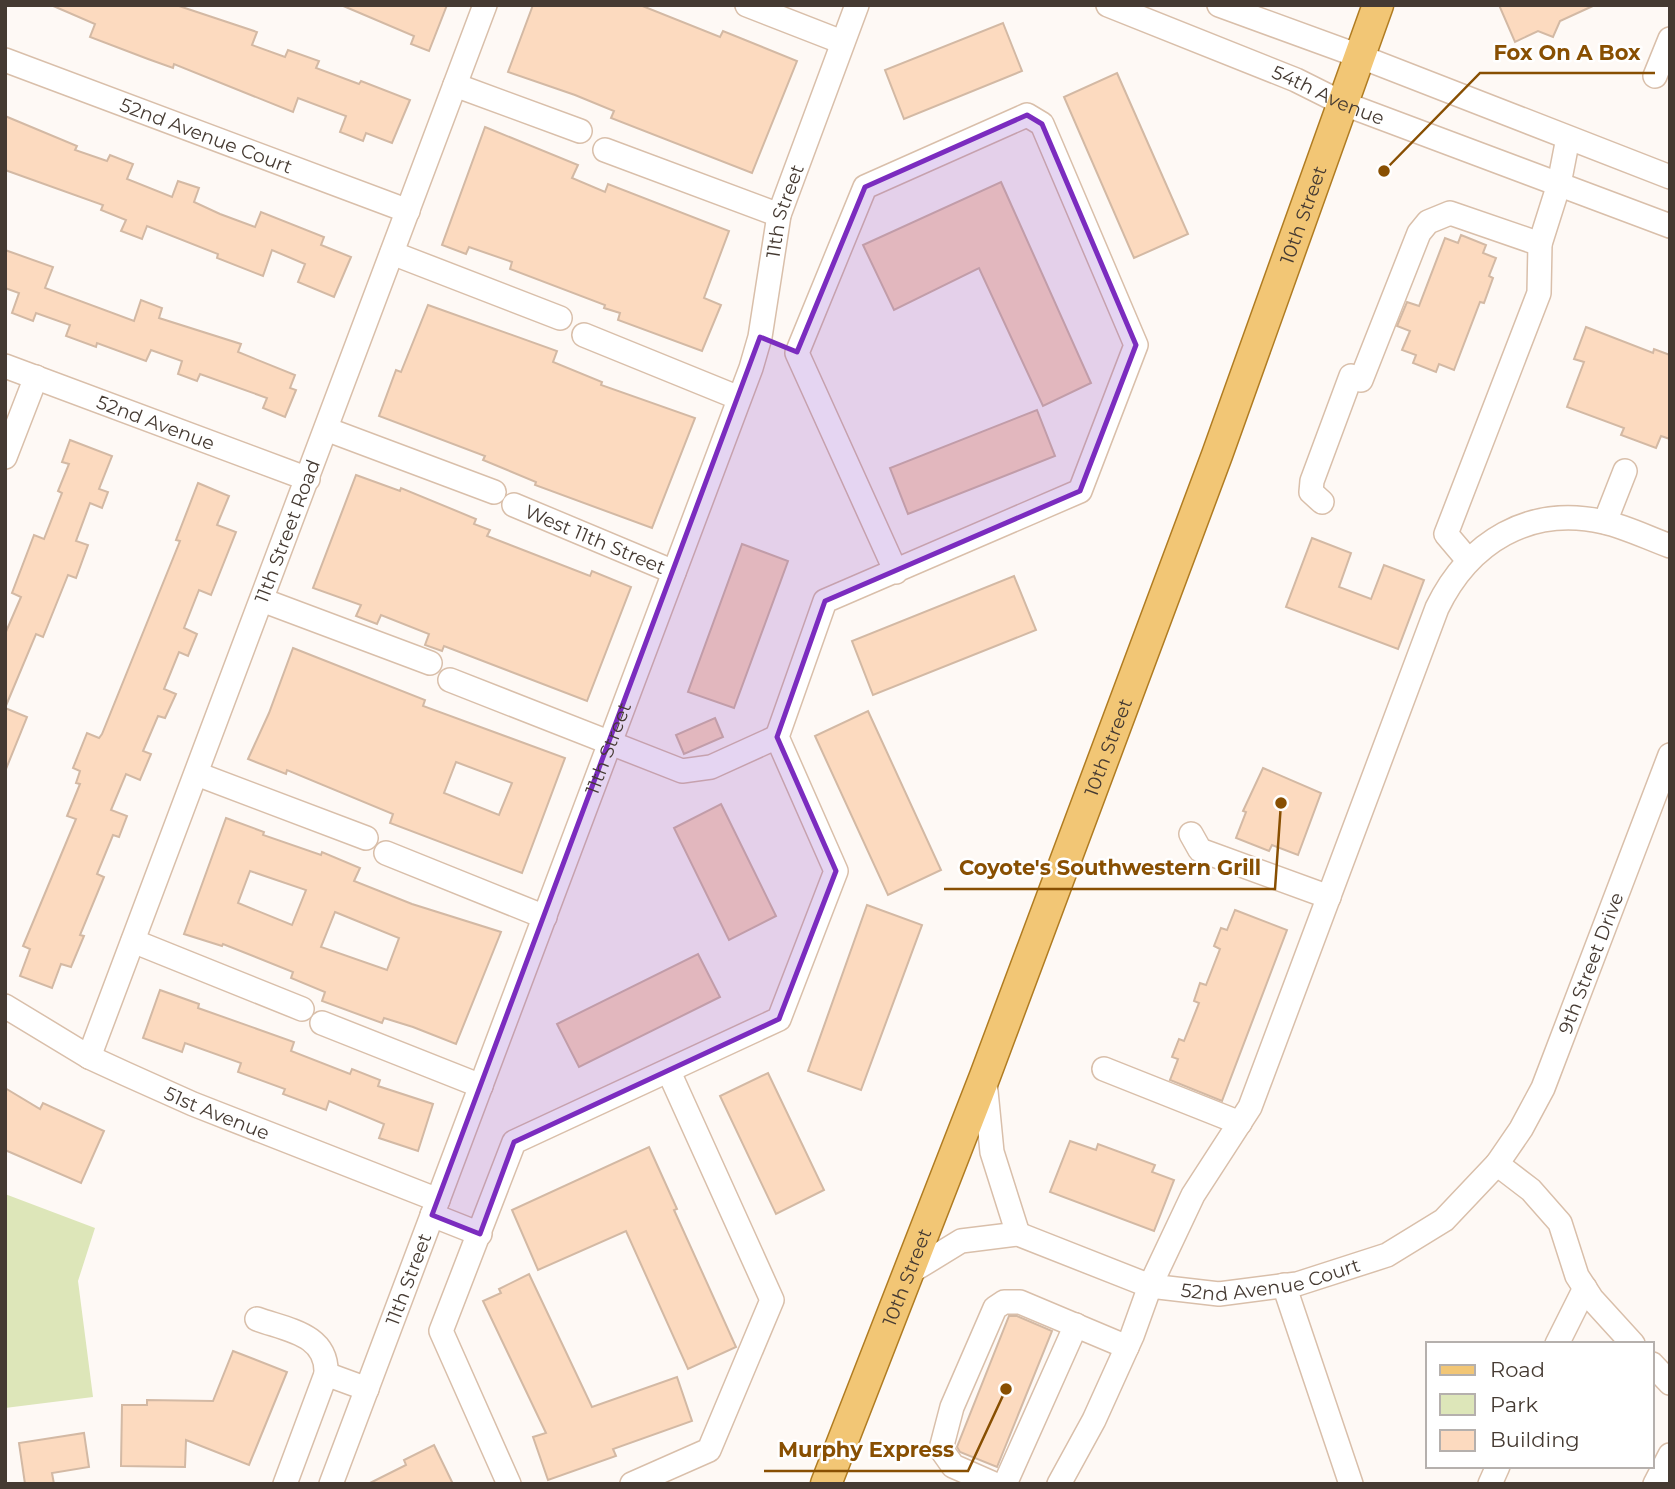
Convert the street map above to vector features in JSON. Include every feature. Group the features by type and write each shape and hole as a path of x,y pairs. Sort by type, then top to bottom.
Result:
{"main road":[{"name":"10th Street","path":"826,1484 985,1076 1030,949 1217,456 1378,5"}],"street":[{"name":"11th Street Road","path":"89,1056 485,5"},
{"path":"747,5 842,42"},
{"name":"11th Street","path":"331,1484 739,398 760,337 779,215 857,5"},
{"name":"54th Avenue","path":"1108,5 1296,80 1342,103 1670,226"},
{"path":"1219,5 1359,56 1670,177"},
{"path":"1655,76 1670,39"},
{"name":"52nd Avenue Court","path":"5,60 408,211"},
{"path":"455,85 580,131"},
{"path":"509,1484 440,1331 514,1142 779,1019 836,871 777,737 825,601 1080,491 1136,345 1042,124 1027,115 865,187 797,353"},
{"path":"1468,560 1446,534 1539,293 1540,244 1559,184 1568,138"},
{"path":"605,150 779,215"},
{"path":"1322,502 1311,492 1312,481 1419,233 1428,222 1450,213 1540,244"},
{"path":"392,253 560,318"},
{"path":"584,335 739,398"},
{"path":"760,337 797,353 896,572"},
{"name":"52nd Avenue","path":"5,366 308,479"},
{"path":"5,457 36,377"},
{"path":"326,429 494,492"},
{"path":"1605,522 1625,471"},
{"name":"West 11th Street","path":"514,505 674,572"},
{"path":"1059,1484 1094,1420 1127,1347 1150,1286 1193,1195 1250,1107 1449,582 1468,560 1494,539 1545,519 1575,517 1605,522 1670,546"},
{"path":"262,600 430,663"},
{"path":"450,680 682,771 696,772 777,737"},
{"name":"9th Street Drive","path":"1497,1164 1521,1129 1543,1088 1670,755"},
{"path":"197,774 366,838"},
{"path":"1191,834 1200,850 1329,897"},
{"path":"386,853 545,917"},
{"path":"133,941 302,1009"},
{"name":"51st Avenue","path":"5,1006 89,1056 193,1104 435,1208 480,1234"},
{"path":"322,1023 481,1086"},
{"path":"1104,1069 1240,1123"},
{"path":"632,1484 709,1450 772,1300 669,1072"},
{"path":"985,1076 992,1153 1018,1234"},
{"path":"1497,1164 1531,1190 1560,1223 1577,1276 1631,1342"},
{"name":"52nd Avenue Court","path":"907,1274 961,1241 1018,1234 1150,1286 1219,1294 1284,1285 1387,1255 1444,1220 1497,1164"},
{"path":"1284,1285 1351,1484"},
{"path":"1559,1342 1585,1288"},
{"path":"993,1484 953,1466 940,1449 953,1407 995,1308 1004,1302 1020,1302 1127,1347"},
{"path":"257,1319 311,1338 321,1347 327,1359 326,1374 285,1484"},
{"path":"1005,1484 1076,1325"},
{"path":"1654,1366 1670,1383"},
{"path":"326,1374 367,1389"},
{"path":"1656,1484 1670,1455"},
{"path":"1490,1484 1497,1468"}],"highlighted area":[{"path":"1027,115 1042,124 1136,345 1080,491 825,601 777,737 836,871 779,1019 514,1142 480,1234 432,1215 760,337 797,352 865,187"}],"green space":[{"path":"5,1194 95,1228 78,1281 93,1397 5,1408"}],"building":[{"path":"51,5 176,5 257,32 252,45 285,57 288,50 319,61 316,68 359,84 361,81 410,100 392,143 366,133 363,141 340,132 346,116 298,98 293,112 174,64 173,68 148,59 90,37 95,24"},
{"path":"341,5 447,5 429,51 411,44 414,36"},
{"path":"533,5 640,5 720,37 723,31 797,61 752,173 611,118 614,111 508,72"},
{"path":"1499,5 1595,5 1560,21 1553,37 1538,31 1515,42"},
{"path":"1003,23 1022,71 904,119 885,70"},
{"path":"1117,73 1188,234 1134,258 1064,97"},
{"path":"5,116 77,146 75,150 107,161 110,155 133,164 127,179 172,197 178,181 199,188 194,202 220,214 255,227 261,212 324,237 321,245 351,257 334,297 298,282 305,264 272,250 263,276 217,258 218,254 147,226 142,239 121,231 126,220 101,210 103,205 5,170"},
{"path":"485,127 578,165 572,178 605,192 608,184 729,231 704,298 721,305 702,351 618,320 620,313 604,308 605,305 510,269 512,262 469,247 466,254 442,245"},
{"path":"1001,182 1091,383 1043,406 979,268 894,310 863,245"},
{"path":"1461,235 1486,245 1483,253 1496,258 1489,276 1493,278 1484,303 1480,302 1454,370 1439,364 1436,372 1413,363 1416,355 1402,350 1410,331 1397,326 1407,302 1419,306 1445,238 1458,243"},
{"path":"5,250 53,267 45,288 134,321 141,300 162,308 159,318 241,344 238,352 295,375 290,388 296,390 285,417 263,408 267,398 200,374 197,381 178,374 182,361 151,350 146,361 97,343 96,347 66,336 70,325 36,313 33,321 12,313 19,293 5,288"},
{"path":"428,305 557,351 553,362 602,382 601,385 695,418 652,528 535,485 536,482 483,460 485,456 379,416 396,370 401,372"},
{"path":"1586,327 1653,353 1654,349 1670,355 1670,439 1661,436 1656,448 1621,435 1624,428 1567,407 1584,362 1574,359"},
{"path":"1037,410 1055,456 908,514 890,468"},
{"path":"70,440 112,456 99,489 108,492 102,508 90,503 76,541 88,545 76,578 68,575 43,637 36,634 5,708 5,634 21,597 12,593 34,535 44,539 62,493 58,491 69,464 62,462"},
{"path":"356,475 400,491 401,488 476,519 474,524 490,530 487,536 590,576 592,571 631,587 587,701 444,646 442,651 425,645 429,634 381,615 377,624 356,616 361,605 313,588"},
{"path":"198,483 229,496 217,525 236,532 211,595 199,590 184,628 197,634 188,656 179,652 164,689 176,694 165,718 158,716 143,751 151,754 140,780 126,774 111,810 127,816 119,837 113,835 97,874 104,877 80,935 84,936 71,967 61,964 52,988 20,976 30,949 23,946 76,819 67,816 80,784 76,783 80,771 73,768 87,733 99,738 102,734 180,541 176,540"},
{"path":"1312,538 1351,553 1339,587 1371,599 1384,565 1424,580 1398,649 1286,607"},
{"path":"742,544 788,561 734,708 688,692"},
{"path":"1014,576 1036,630 873,695 852,641"},
{"path":"293,648 425,700 423,706 565,758 522,873 390,823 393,814 287,770 286,774 248,759 269,713","holes":["456,762 512,783 499,815 444,793"]},
{"path":"5,708 27,717 6,769 5,769"},
{"path":"868,711 941,870 888,895 815,736"},
{"path":"715,718 723,737 684,754 676,735"},
{"path":"1263,768 1321,793 1298,855 1272,845 1269,851 1236,838 1246,812 1243,811"},
{"path":"721,804 776,916 729,940 674,828"},
{"path":"226,818 264,832 263,835 321,855 322,852 360,868 354,881 412,904 501,932 456,1044 413,1027 384,1018 382,1023 322,1001 325,992 291,978 293,972 223,944 222,946 184,934","holes":["250,871 306,890 292,925 238,903","335,912 399,938 387,970 321,947"]},
{"path":"867,905 922,925 861,1090 808,1071"},
{"path":"1235,910 1287,930 1222,1101 1170,1080 1178,1059 1172,1057 1179,1039 1184,1041 1199,1003 1194,1001 1200,983 1206,985 1220,949 1214,946 1221,928 1227,930"},
{"path":"698,954 720,997 579,1067 557,1024"},
{"path":"160,990 199,1004 198,1008 294,1042 291,1051 350,1074 352,1069 380,1080 378,1086 433,1104 418,1151 379,1138 384,1124 329,1101 326,1110 283,1094 285,1089 238,1072 241,1063 185,1043 182,1052 143,1038"},
{"path":"768,1073 824,1190 776,1214 720,1096"},
{"path":"5,1088 40,1109 43,1103 104,1131 81,1183 5,1150"},
{"path":"1070,1141 1096,1150 1098,1144 1155,1165 1152,1172 1174,1180 1154,1231 1050,1192"},
{"path":"649,1147 677,1209 674,1210 736,1347 688,1369 626,1231 538,1270 512,1210"},
{"path":"529,1274 592,1407 677,1377 692,1421 613,1449 616,1456 548,1480 533,1437 546,1433 483,1301 501,1293 499,1289"},
{"path":"1009,1316 1017,1316 1052,1331 997,1467 960,1452 957,1447"},
{"path":"233,1351 287,1372 249,1465 186,1440 185,1467 121,1466 122,1405 147,1405 147,1400 213,1401"},
{"path":"84,1433 89,1467 52,1473 54,1484 25,1484 19,1443"},
{"path":"434,1445 453,1484 368,1484 406,1465 404,1460"}],"place":[{"name":"Fox On A Box","path":"1384,171"},
{"name":"Coyote's Southwestern Grill","path":"1281,803"},
{"name":"Murphy Express","path":"1006,1389"}]}
